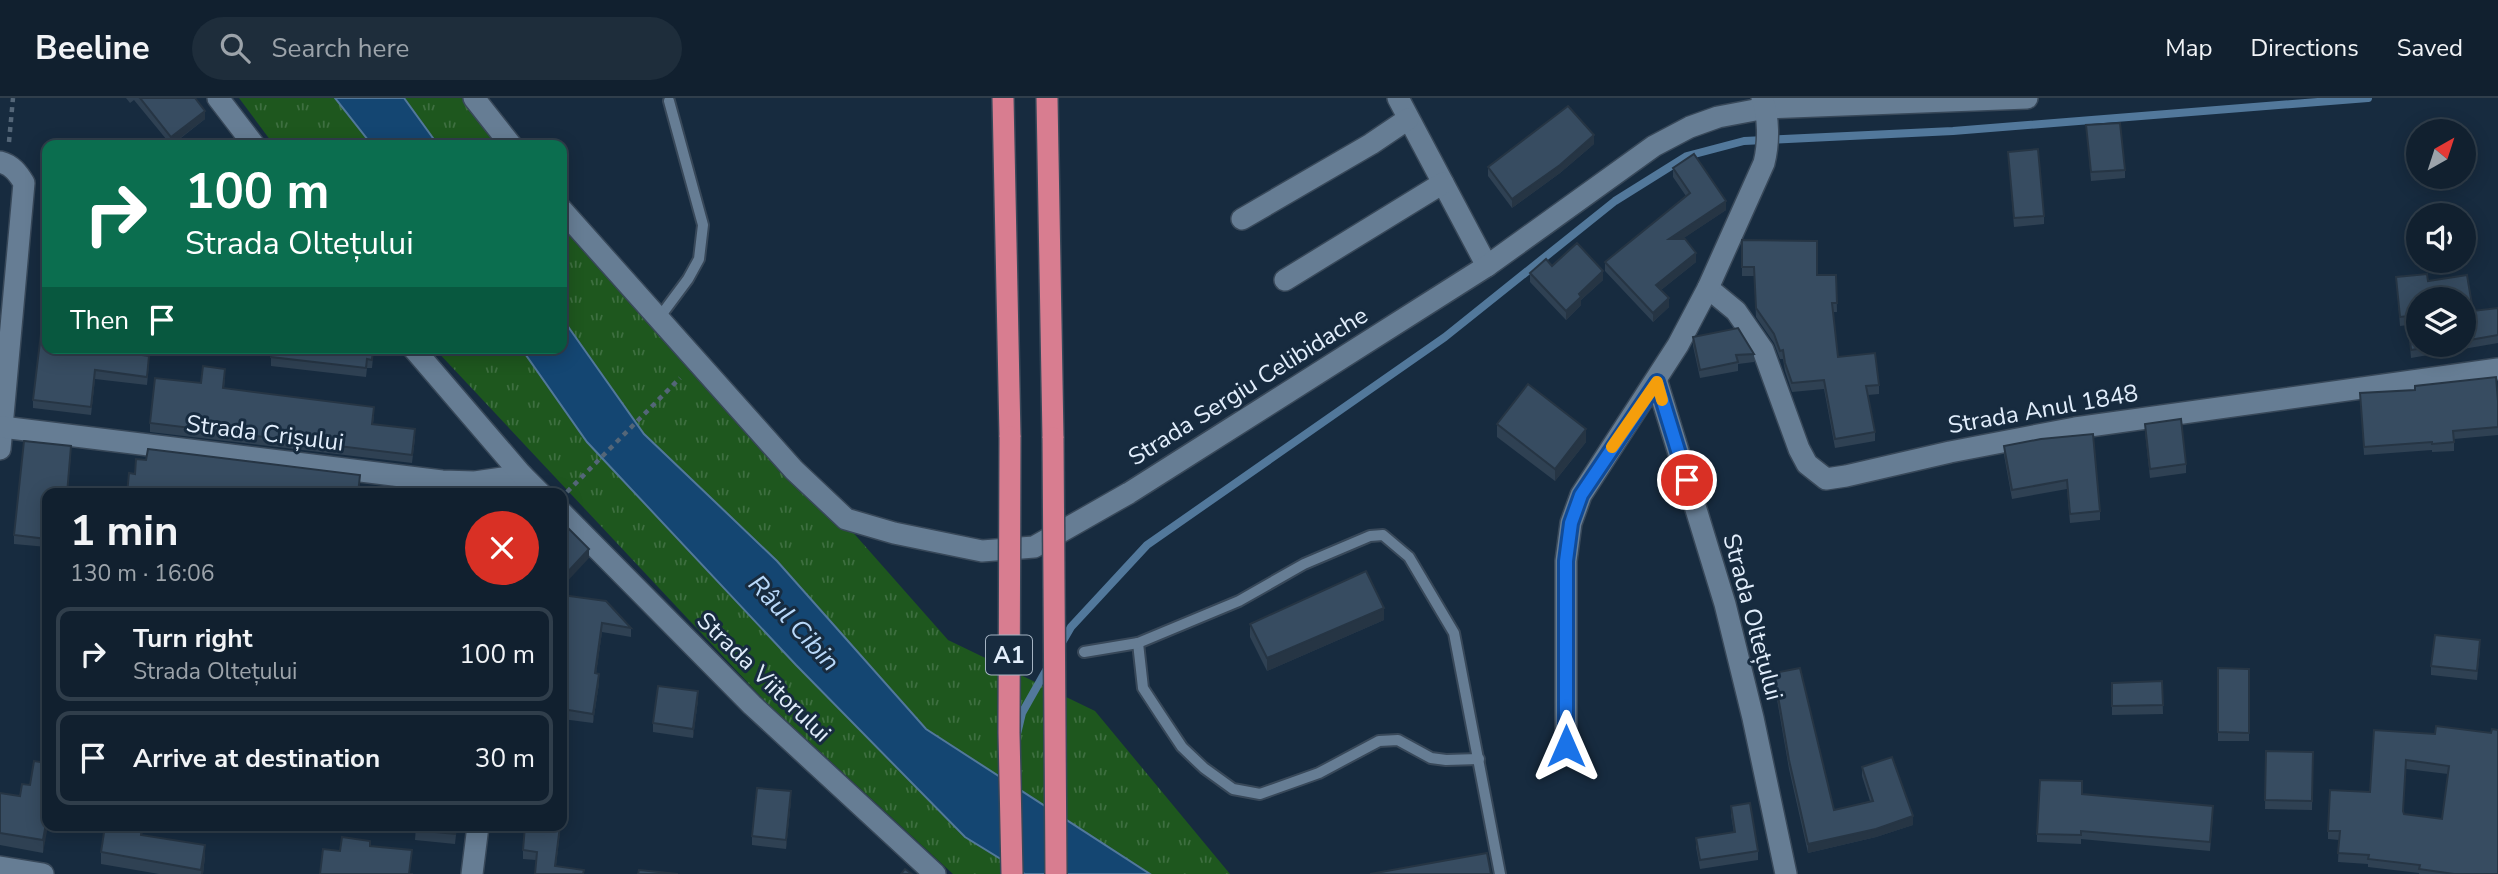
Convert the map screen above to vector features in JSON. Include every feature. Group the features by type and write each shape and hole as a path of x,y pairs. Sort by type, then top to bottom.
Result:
{"highway":[{"name":"A1","path":"1003,98 1010,437 1009,733 1012,874"},
{"name":"A1","path":"1046,98 1054,438 1056,874"}],"street":[{"path":"218,98 250,140"},
{"path":"474,98 507,140"},
{"path":"1398,98 1487,266"},
{"name":"Strada Sergiu Celibidache","path":"659,318 794,471 846,519 894,533 982,551 1034,547 1141,485 1487,266 1654,146 1690,127 1718,117 1765,110 2027,98"},
{"path":"1566,746 1566,561 1571,523 1581,495 1657,382 1708,288 1764,163 1767,151 1765,110"},
{"path":"1242,219 1371,144 1408,119"},
{"path":"0,449 24,183 18,173 4,163"},
{"path":"1285,280 1443,183"},
{"path":"567,216 659,318"},
{"name":"Strada Anul 1848","path":"1708,288 1736,311 1763,350 1800,450 1807,464 1826,479 2075,428 2498,369"},
{"path":"418,354 521,484"},
{"name":"Strada Oltețului","path":"1657,382 1725,604 1753,718 1786,874"},
{"name":"Strada Crișului","path":"2,427 442,481 521,484"},
{"name":"Strada Viitorului","path":"567,518 752,705 935,874"},
{"path":"472,874 477,831"},
{"path":"0,867 43,874"}],"lane":[{"path":"659,318 688,279 699,259 703,225 669,101"},
{"path":"1084,652 1138,643 1239,601 1304,564 1370,536 1383,535 1409,557 1454,633 1500,874"},
{"path":"1138,643 1143,688 1160,715 1182,747 1233,789 1261,794 1319,773 1379,741 1398,740 1431,758 1479,759"}],"path":[{"path":"4,163 13,98"},
{"path":"571,488 680,378"}],"green space":[{"path":"239,98 481,98 513,140 270,140"},
{"path":"567,209 948,640 1095,711 1230,874 953,874 764,700 440,354 567,354"}],"water":[{"path":"335,98 404,98 434,140 368,140"},
{"name":"Râul Cibin","path":"567,325 644,434 777,561 926,729 1150,874 1025,874 965,837 796,665 587,442 525,354 567,354"}],"building":[{"path":"140,98 195,98 205,111 171,137"},
{"path":"1568,106 1594,135 1560,165 1512,199 1488,167"},
{"path":"2120,123 2125,170 2091,172 2086,125"},
{"path":"2038,149 2044,216 2014,218 2008,152"},
{"path":"1694,154 1726,201 1669,239 1685,239 1696,253 1656,285 1669,298 1653,313 1605,262 1690,193 1673,168"},
{"path":"1742,240 1817,241 1817,275 1836,275 1837,303 1832,303 1838,357 1875,353 1879,385 1866,386 1875,432 1835,439 1824,380 1792,383 1783,350 1780,351 1774,334 1756,308 1754,267 1742,267"},
{"path":"1577,243 1603,271 1566,311 1530,273 1546,259 1552,266"},
{"path":"2427,274 2428,281 2467,275 2469,287 2406,287 2406,316 2400,317 2396,277"},
{"path":"2498,308 2498,335 2476,339 2476,311"},
{"path":"42,325 42,354 149,356 147,377 95,370 91,407 33,400"},
{"path":"1738,328 1754,354 1736,355 1738,362 1700,370 1693,337"},
{"path":"271,354 372,354 372,360 367,359 366,368 271,357"},
{"path":"203,366 225,369 223,388 374,407 372,424 415,429 412,455 150,423 155,378 201,383"},
{"path":"2496,377 2498,427 2453,431 2454,442 2364,447 2360,393 2415,390 2415,386"},
{"path":"1528,384 1586,429 1555,469 1497,424"},
{"path":"2181,419 2186,464 2150,469 2145,424"},
{"path":"2093,434 2100,511 2070,514 2067,480 2012,490 2004,446"},
{"path":"24,441 71,446 68,488 42,488 42,538 14,535"},
{"path":"148,449 360,475 359,488 128,488 129,473 135,474 136,459 146,460"},
{"path":"567,527 589,549 567,573"},
{"path":"1366,571 1384,608 1267,658 1250,624"},
{"path":"567,596 606,601 631,628 602,623 593,714 567,710"},
{"path":"2435,635 2480,640 2477,671 2431,666"},
{"path":"1800,668 1834,810 1873,801 1862,767 1892,757 1913,816 1876,829 1808,844 1789,760 1774,673"},
{"path":"2218,668 2249,669 2249,733 2218,732"},
{"path":"2162,681 2163,705 2112,706 2112,683"},
{"path":"658,686 698,691 693,729 653,723"},
{"path":"2436,726 2491,733 2492,729 2498,730 2498,874 2454,874 2419,869 2420,865 2368,859 2369,855 2338,853 2340,831 2328,831 2330,790 2370,792 2374,730 2435,734","holes":["2406,760 2449,766 2442,819 2404,814"]},
{"path":"2266,751 2313,752 2312,801 2265,800"},
{"path":"34,761 42,762 43,840 0,833 0,793 20,796 22,784 30,785"},
{"path":"2040,780 2082,781 2082,794 2213,806 2210,842 2081,831 2081,835 2037,834"},
{"path":"757,788 791,791 786,840 752,836"},
{"path":"1750,803 1758,851 1700,860 1696,838 1735,832 1731,806"},
{"path":"104,831 141,831 141,835 205,845 201,870 101,852"},
{"path":"425,831 455,831 455,834"},
{"path":"525,831 559,831 555,866 584,870 583,874 535,874 537,852 523,850"},
{"path":"342,837 370,841 370,846 412,850 409,874 320,874 323,849 340,851"},
{"path":"1487,853 1491,874 1370,874"},
{"path":"639,870 678,874 638,874"}],"waterway":[{"path":"1060,646 1071,627 1147,545 1445,337 1615,201 1687,156 1744,141 1953,131 2368,98"},
{"path":"1017,734 1022,713 1048,667"}],"slow traffic":[{"path":"1612,447 1657,382 1662,400"}],"route":[{"path":"1566,746 1566,561 1571,523 1581,495 1598,467 1657,382 1687,480"}]}
